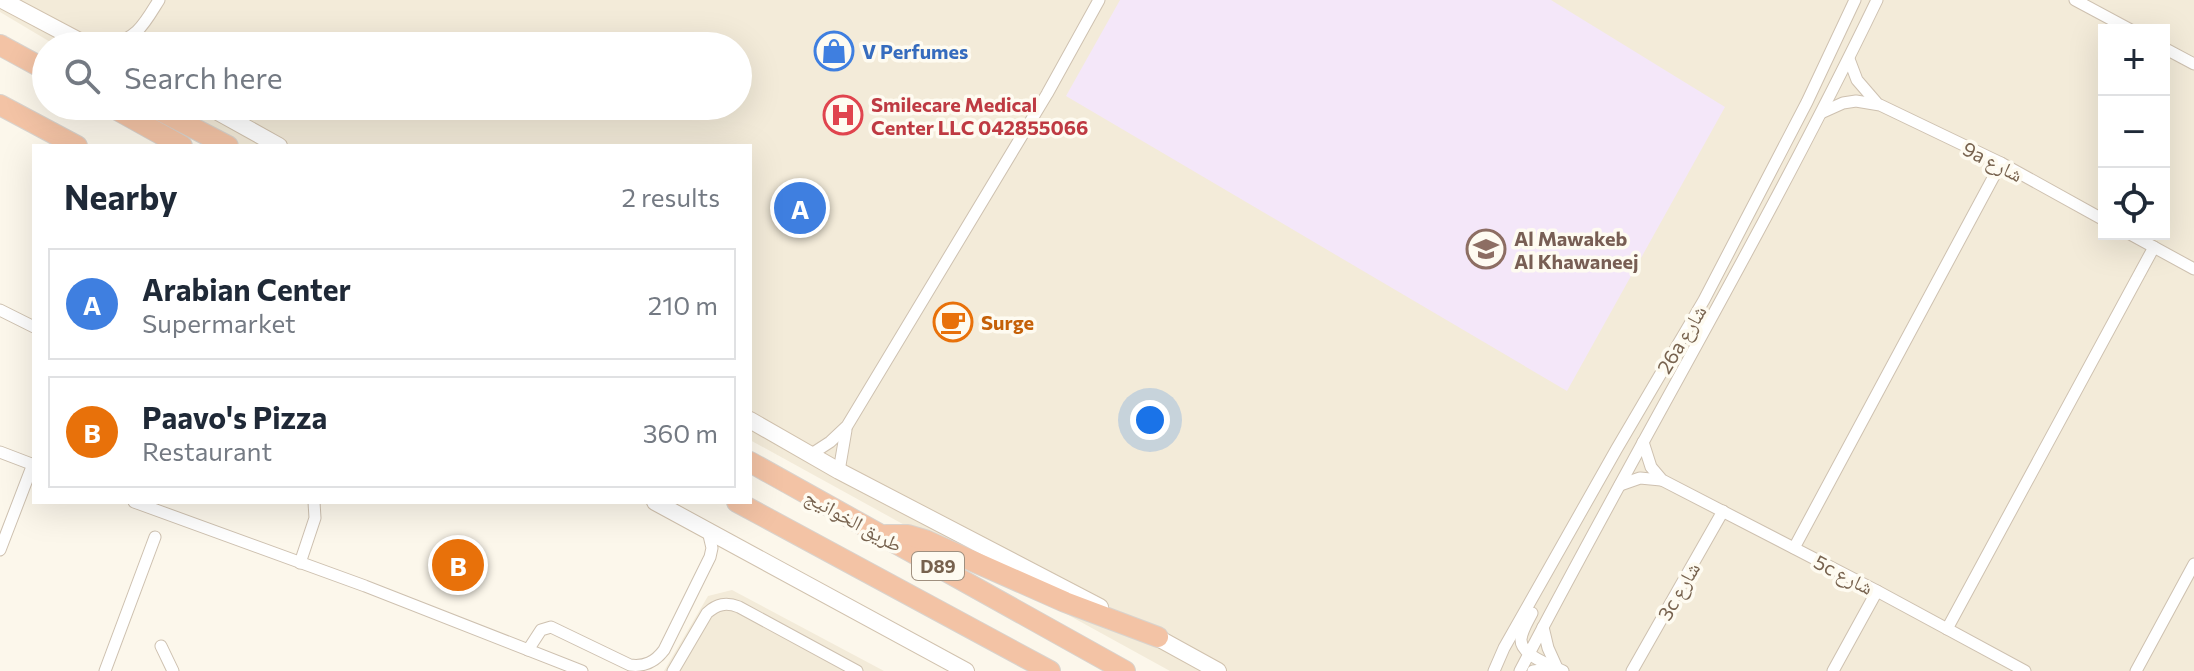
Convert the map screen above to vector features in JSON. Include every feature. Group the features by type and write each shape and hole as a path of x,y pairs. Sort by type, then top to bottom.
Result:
{"highway":[{"path":"0,45 32,62"},
{"path":"0,105 73,144"},
{"path":"135,120 178,144"},
{"path":"178,120 224,144"},
{"name":"طريق الخوانيج","path":"752,463 1125,671"},
{"name":"طريق الخوانيج","path":"741,504 1050,671"},
{"path":"883,536 900,534 925,540 1065,602 1158,637"}],"street":[{"path":"2,0 63,32"},
{"path":"137,32 159,0"},
{"path":"810,455 847,426 1047,94 1099,0"},
{"name":"26a شارع","path":"1494,671 1646,397 1704,300 1807,102 1855,0"},
{"name":"26a شارع","path":"1520,671 1708,328 1877,0"},
{"path":"2075,0 2120,24"},
{"path":"143,27 143,32"},
{"path":"2170,51 2194,64"},
{"name":"9a شارع","path":"1849,59 1864,90 1880,105"},
{"name":"9a شارع","path":"1821,113 1831,107 1856,101 1880,105 2001,163 2098,217"},
{"path":"232,120 275,144"},
{"path":"1794,548 2001,163"},
{"path":"2141,240 2194,269"},
{"path":"1947,629 2154,247"},
{"path":"0,307 32,326"},
{"path":"752,421 839,471 1218,671"},
{"path":"839,471 847,426"},
{"path":"1643,442 1651,467 1662,480"},
{"path":"0,452 32,464"},
{"path":"0,550 32,467"},
{"path":"1620,485 1640,478 1662,480"},
{"name":"5c شارع","path":"1662,480 1877,591 2021,670"},
{"path":"139,504 365,586 582,671"},
{"path":"300,563 313,527 314,504"},
{"path":"313,527 320,517 323,504"},
{"path":"659,504 966,671"},
{"name":"3c شارع","path":"1632,671 1723,511"},
{"path":"528,650 541,630 551,627 621,667 646,665 659,657 707,566 712,548 708,531"},
{"path":"105,671 155,537"},
{"path":"2136,671 2194,564"},
{"path":"1542,581 1522,634 1522,645 1529,653 1560,670"},
{"path":"1833,671 1877,591"},
{"path":"673,671 707,613 725,604 739,607 857,671"},
{"path":"1543,626 1548,648 1560,670"},
{"path":"161,646 173,671"},
{"path":"1533,671 1560,670"}],"shaded area":[{"path":"0,0 2194,0 2194,671 1170,671 752,441 752,144 222,144 181,120 752,120 752,32 34,32 0,12"},
{"name":"Al Mawakeb Al Khawaneej","path":"1120,0 1551,0 1725,107 1567,391 1066,96"},
{"path":"732,590 884,671 664,671 708,596"}],"place":[{"name":"V Perfumes","path":"834,51"},
{"name":"Smilecare Medical Center LLC 042855066","path":"843,115"},
{"name":"Arabian Center","path":"800,208"},
{"name":"Al Mawakeb Al Khawaneej","path":"1486,249"},
{"name":"Surge","path":"953,322"},
{"name":"Paavo's Pizza","path":"458,565"}]}
